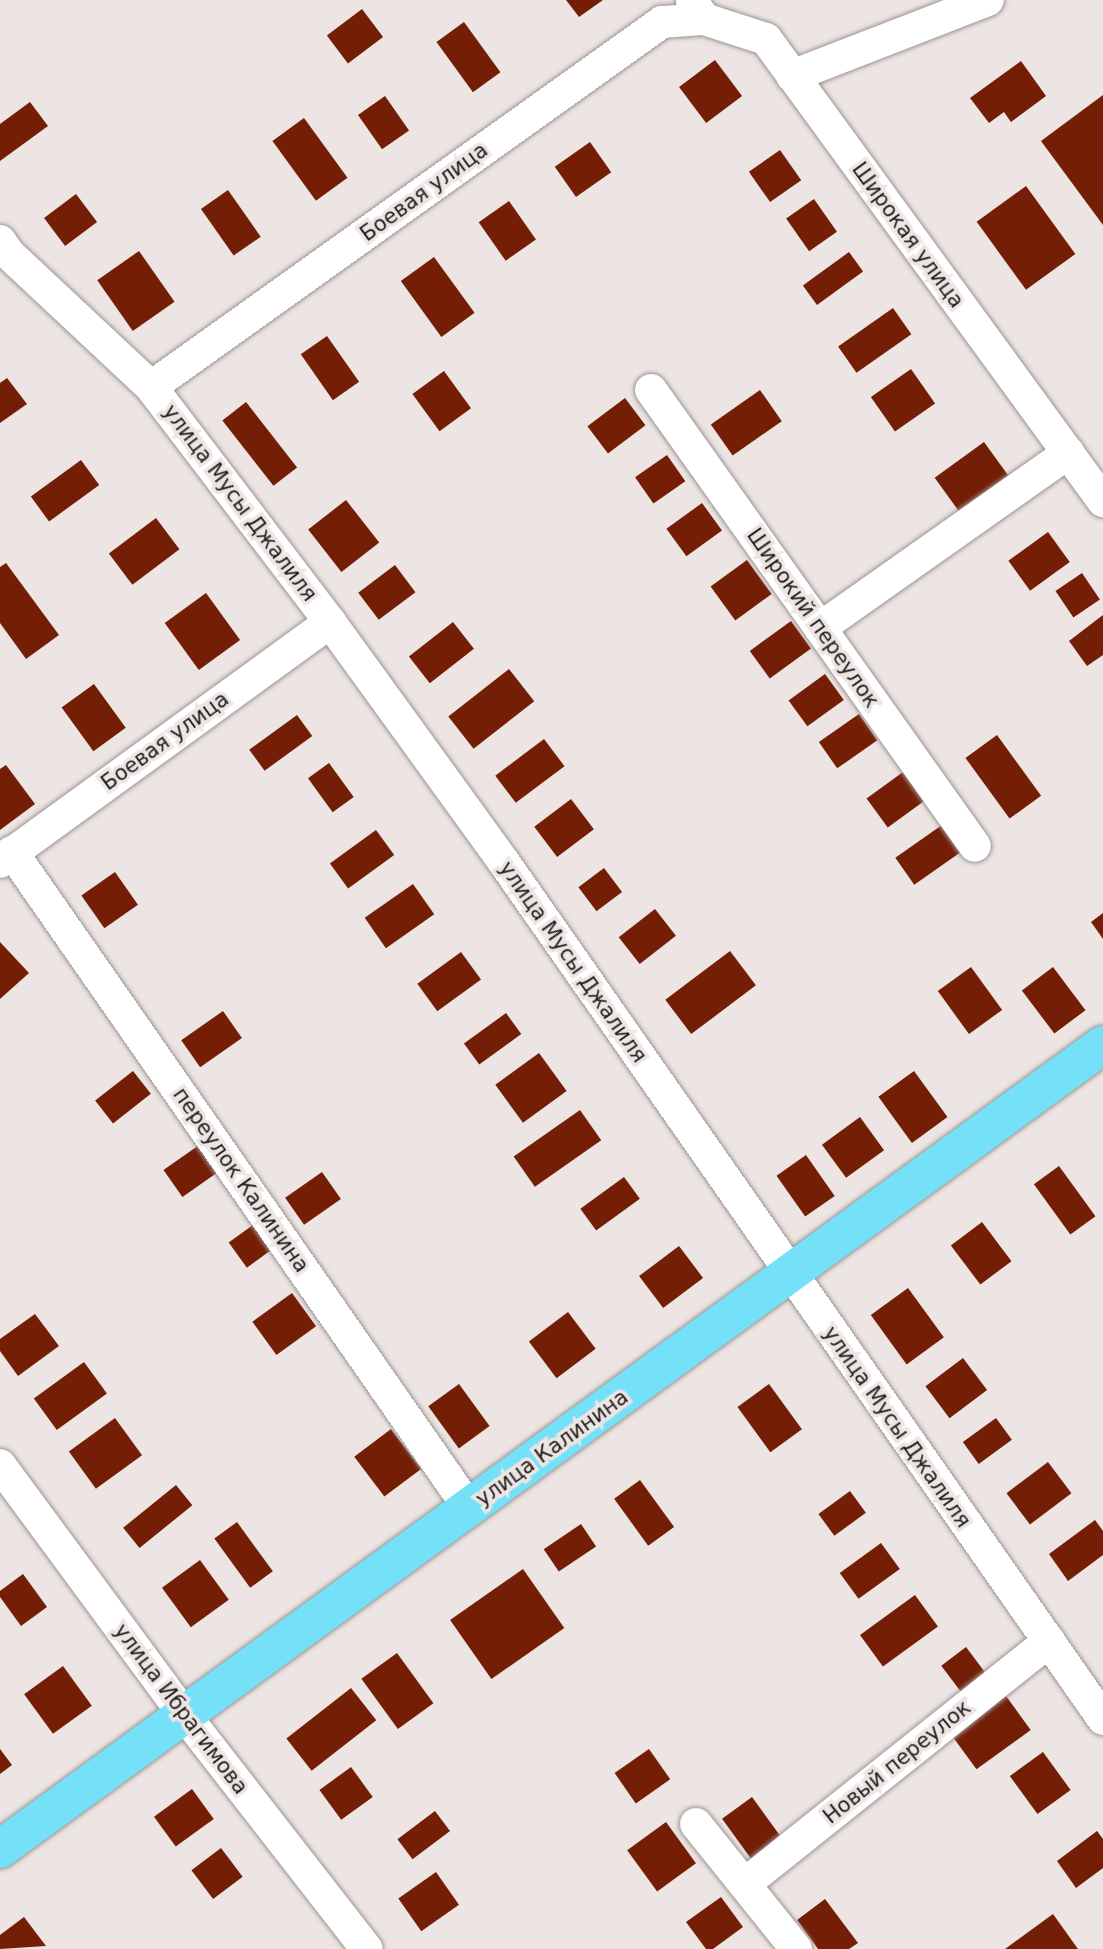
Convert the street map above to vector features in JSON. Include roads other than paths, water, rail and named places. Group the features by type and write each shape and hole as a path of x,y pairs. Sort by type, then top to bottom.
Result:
{"main road":[{"name":"улица Калинина","path":"0,1849 183,1713 790,1275 1103,1045"}],"street":[{"path":"792,76 988,0"},
{"name":"Широкая улица","path":"697,10 766,39 1103,501"},
{"name":"Боевая улица","path":"151,387 662,22 697,10"},
{"name":"улица Мусы Джалиля","path":"0,242 9,254 151,387 330,622 503,862 1103,1719"},
{"name":"Широкий переулок","path":"651,390 975,846"},
{"path":"820,628 1068,453"},
{"name":"Боевая улица","path":"6,857 330,622"},
{"name":"переулок Калинина","path":"6,857 469,1508"},
{"name":"улица Ибрагимова","path":"0,1465 183,1713 367,1949"},
{"name":"Новый переулок","path":"746,1883 1049,1641"},
{"path":"696,1824 746,1883 796,1949"}]}
